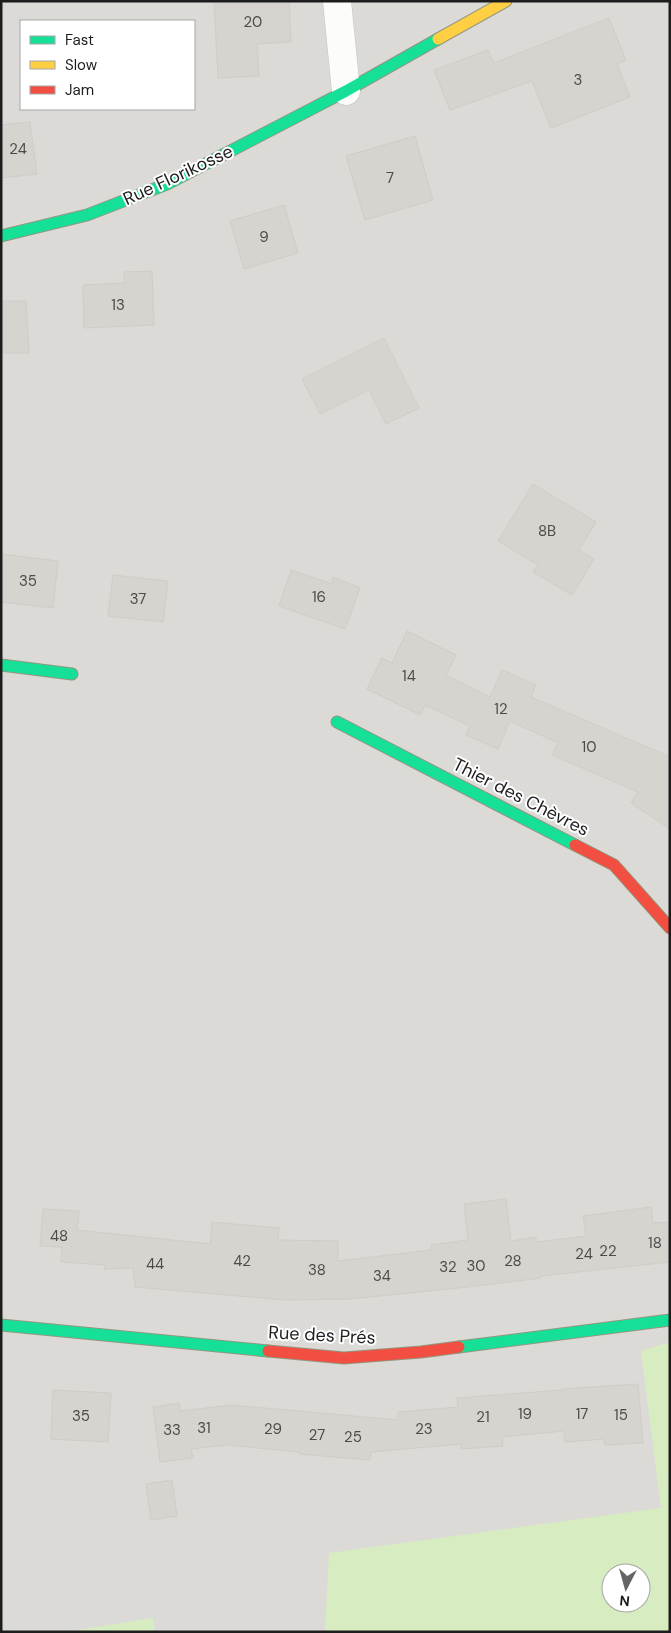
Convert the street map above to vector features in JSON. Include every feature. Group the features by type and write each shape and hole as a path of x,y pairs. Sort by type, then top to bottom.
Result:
{"street":[{"path":"337,1 346,91"},
{"name":"Rue Florikosse","path":"1,236 87,215 167,184 346,91 506,1"},
{"path":"1,664 72,674"},
{"name":"Thier des Chèvres","path":"337,722 614,865 670,928"},
{"name":"Rue des Prés","path":"1,1326 344,1358 421,1352 670,1320"}],"shaded area":[{"path":"1,1 670,1 670,1632 1,1632"}],"green space":[{"path":"670,1342 670,1632 325,1632 329,1553 661,1508 641,1351"},
{"path":"153,1618 155,1632 66,1632"}],"building":[{"path":"214,1 289,1 291,42 257,44 259,76 218,78"},
{"path":"609,18 626,60 617,64 630,97 551,128 532,81 450,110 434,70 488,50 494,63"},
{"path":"30,122 37,174 1,178 1,125"},
{"path":"415,136 433,200 365,220 346,156"},
{"path":"284,205 298,253 244,269 230,221"},
{"path":"152,271 154,325 84,328 83,285 125,283 124,272"},
{"path":"1,301 26,301 29,353 1,353"},
{"path":"384,338 419,408 386,424 369,390 320,414 302,379"},
{"path":"533,484 596,522 579,550 594,559 572,595 533,572 538,565 498,541"},
{"path":"1,554 58,561 53,608 1,602"},
{"path":"291,570 332,584 333,577 360,588 345,629 279,606"},
{"path":"113,575 168,581 163,622 108,616"},
{"path":"407,631 456,655 446,675 490,697 502,670 536,685 531,697 670,757 670,829 631,803 638,792 552,755 558,743 510,721 498,749 466,735 470,726 425,705 420,715 367,689 382,658 392,663"},
{"path":"506,1199 511,1241 536,1237 536,1242 586,1236 583,1216 651,1207 653,1223 670,1222 670,1262 541,1276 541,1278 468,1287 349,1299 284,1300 135,1287 133,1268 104,1269 105,1265 61,1262 62,1247 40,1246 43,1209 79,1211 77,1230 210,1244 212,1222 279,1228 278,1240 338,1241 338,1261 431,1250 431,1245 468,1240 464,1204"},
{"path":"638,1384 643,1443 605,1445 604,1439 565,1442 564,1431 502,1437 503,1446 461,1449 461,1444 371,1452 370,1460 227,1445 191,1449 193,1458 160,1462 153,1407 179,1403 180,1411 232,1405 398,1420 398,1412 458,1407 457,1398"},
{"path":"53,1390 111,1393 108,1442 51,1439"},
{"path":"172,1480 177,1516 151,1520 146,1484"}],"traffic: fast":[{"path":"1,236 87,215 167,184 346,91 438,39"},
{"path":"1,665 72,674"},
{"path":"337,722 575,845"},
{"path":"459,1347 670,1320"},
{"path":"1,1325 268,1351"}],"traffic: slow":[{"path":"438,39 506,1"}],"traffic: jam":[{"path":"575,845 614,865 670,928"},
{"path":"268,1351 344,1358 459,1347"}]}
